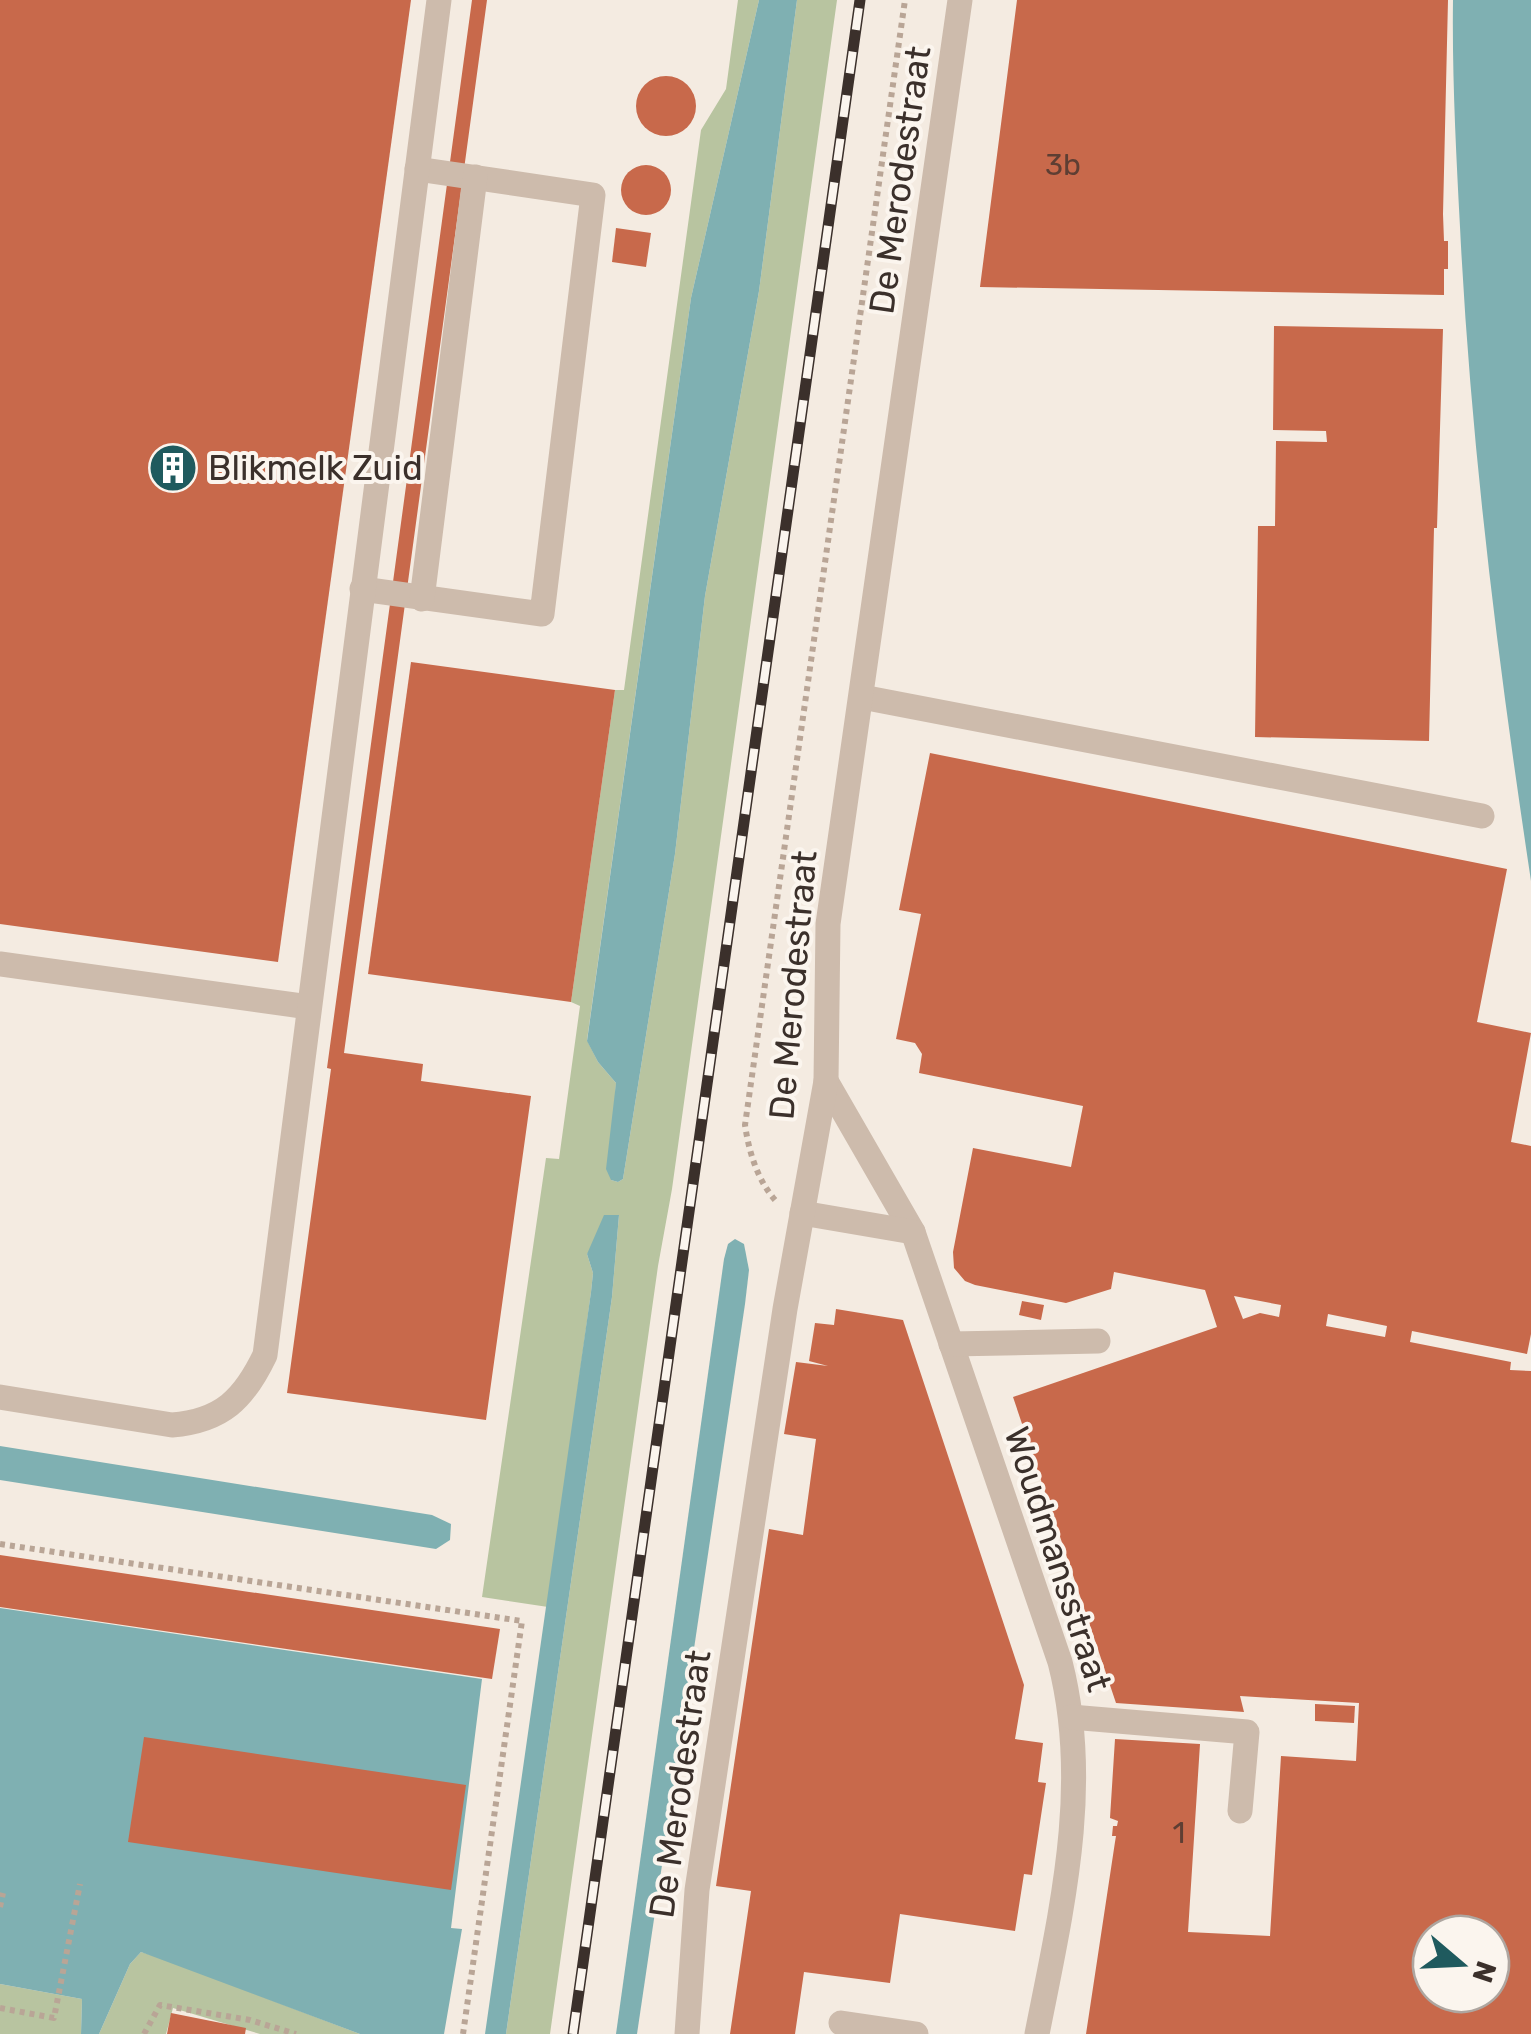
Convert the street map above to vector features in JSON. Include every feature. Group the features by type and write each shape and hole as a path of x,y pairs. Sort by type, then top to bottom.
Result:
{"street":[{"path":"0,1397 172,1425 196,1423 238,1399 254,1378 264,1354 439,0"},
{"name":"De Merodestraat","path":"686,2034 697,1890 802,1212 826,1081 828,924 960,0"},
{"path":"362,589 542,614 593,195 417,169"},
{"path":"422,599 475,178"},
{"path":"862,697 1482,816"},
{"path":"0,964 310,1006"},
{"name":"Woudmansstraat","path":"826,1081 913,1232 1060,1662 1071,1717 1074,1793 1069,1867 1037,2034"},
{"path":"802,1212 913,1232"},
{"path":"951,1344 1098,1341"},
{"path":"1071,1717 1247,1732 1240,1811"},
{"path":"841,2023 916,2034"}],"path":[{"path":"802,1212 784,1207 765,1188 750,1154 745,1125 905,0"},
{"path":"0,1544 522,1621 464,2034"},
{"path":"0,2008 54,2018 80,1884"},
{"path":"0,1908 3,1892"},
{"path":"144,2034 160,2004 250,2020 296,2034"}],"green space":[{"path":"738,0 759,0 691,298 587,1040 598,1062 616,1083 611,1180 618,1182 623,1179 675,854 705,596 759,291 797,0 837,0 550,2034 506,2034 612,1297 619,1215 587,1254 593,1273 591,1292 548,1607 482,1597 546,1158 559,1159 580,1006 571,1002 615,690 624,690 701,130 726,89"},
{"path":"141,1952 360,2034 260,2034 173,2008 166,2034 99,2034 130,1964"},
{"path":"0,1984 82,1999 81,2034 0,2034"}],"water":[{"path":"759,0 797,0 759,291 705,596 675,854 623,1179 618,1182 611,1180 606,1169 616,1083 587,1041 691,298"},
{"path":"1453,0 1531,0 1531,881 1497,636 1471,392 1456,142"},
{"path":"604,1215 619,1215 612,1297 506,2034 485,2034 591,1292 593,1273 587,1254"},
{"path":"735,1239 744,1244 749,1270 745,1304 637,2034 616,2034 724,1259 728,1244"},
{"path":"0,1446 432,1515 451,1524 450,1540 436,1549 0,1480"},
{"path":"0,1608 482,1679 451,1928 462,1929 444,2034 360,2034 141,1952 130,1964 99,2034 81,2034 82,1999 0,1984"}],"building":[{"name":"Blikmelk Zuid","path":"0,0 411,0 278,962 0,924"},
{"path":"472,0 487,0 344,1053 423,1064 421,1081 531,1096 486,1420 287,1393 331,1069 327,1068"},
{"path":"1017,0 1448,0 1443,214 1448,269 1444,269 1444,295 980,287"},
{"path":"666,76 687,85 696,106 687,127 666,136 645,127 636,106 645,85"},
{"path":"646,165 664,172 671,190 664,208 646,215 628,208 621,190 628,172"},
{"path":"616,228 651,233 646,267 612,262"},
{"path":"1274,326 1443,329 1429,741 1255,737 1258,526 1275,526 1276,441 1327,442 1326,431 1273,430"},
{"path":"411,662 615,690 571,1002 368,974"},
{"path":"930,753 1507,869 1477,1022 1531,1033 1511,1142 1531,1146 1531,1334 1527,1354 1412,1331 1410,1342 1511,1362 1510,1370 1531,1371 1531,2034 1086,2034 1116,1836 1112,1836 1113,1826 1118,1821 1110,1818 1115,1739 1200,1744 1188,1932 1270,1936 1281,1756 1356,1761 1359,1703 1240,1696 1244,1712 1116,1703 1013,1397 1217,1327 1205,1290 1114,1272 1111,1289 1066,1303 975,1285 965,1281 954,1268 953,1252 973,1148 1071,1167 1083,1106 919,1073 922,1054 915,1043 896,1039 921,914 899,910","holes":["1234,1296 1281,1305 1279,1317 1260,1313 1243,1319","1328,1314 1387,1326 1385,1337 1326,1326"]},
{"path":"1022,1301 1044,1305 1041,1320 1019,1315"},
{"path":"836,1309 903,1320 1024,1685 1015,1739 1043,1743 1038,1782 1046,1783 1032,1875 1024,1874 1015,1931 900,1914 890,1983 804,1972 795,2034 730,2034 751,1891 716,1886 769,1529 803,1535 816,1439 784,1434 796,1362 828,1366 809,1361 815,1323 834,1325"},
{"path":"0,1555 500,1629 492,1679 0,1607"},
{"path":"1315,1704 1355,1706 1354,1723 1315,1721"},
{"path":"144,1737 466,1785 451,1890 128,1842"},
{"path":"171,2013 246,2028 245,2034 167,2034"}],"railway":[{"path":"573,2034 860,0"}],"place":[{"name":"Blikmelk Zuid","path":"173,468"}]}
